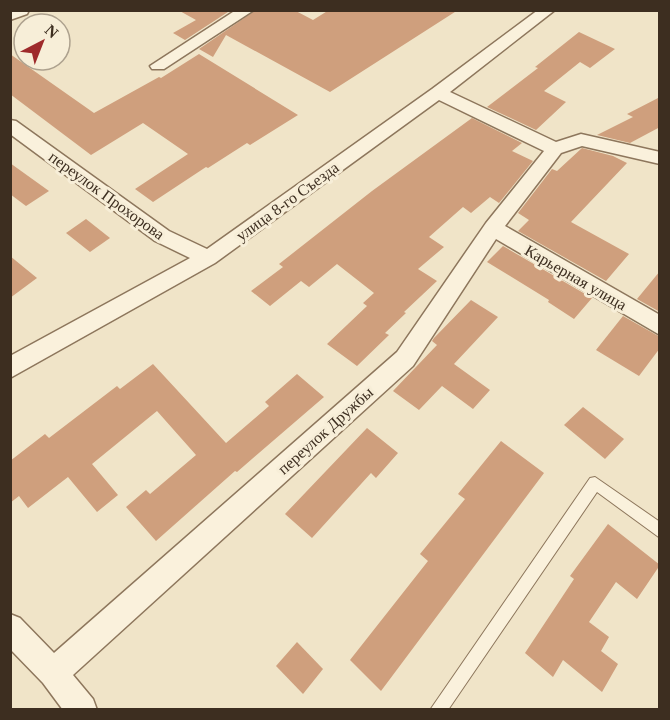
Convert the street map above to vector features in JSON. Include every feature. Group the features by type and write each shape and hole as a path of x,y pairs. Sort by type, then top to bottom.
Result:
{"street":[{"path":"10,15 20,10"},
{"path":"158,66 247,10"},
{"name":"улица 8-го Съезда","path":"10,368 208,258 438,93 548,10"},
{"path":"438,93 555,149 581,140 660,158"},
{"name":"переулок Прохорова","path":"10,125 162,236 208,258"},
{"name":"переулок Дружбы","path":"53,673 405,359 493,228 555,149"},
{"name":"Карьерная улица","path":"493,228 660,326"},
{"path":"10,628 53,673 82,710"}],"lane":[{"path":"438,710 596,483 660,531"}],"building":[{"path":"178,10 231,10 185,40 173,33 196,20"},
{"path":"256,10 294,10 313,20 329,10 458,10 330,92 226,35 213,57 199,49"},
{"path":"579,32 615,49 590,68 580,62 544,91 566,102 536,130 487,107 538,68 535,67"},
{"path":"10,54 12,55 12,72 36,72 94,113 159,77 161,78 199,54 298,115 250,145 247,143 208,168 206,167 153,202 135,189 188,154 143,123 91,155 10,94"},
{"path":"660,97 660,127 630,143 597,135 633,117 627,114"},
{"path":"472,118 522,143 512,151 533,161 499,203 490,197 471,213 463,207 429,237 444,247 418,269 437,281 404,312 406,313 385,333 389,335 357,366 327,344 367,306 363,303 374,293 337,264 309,287 301,281 270,306 251,291 283,267 279,264 372,191"},
{"path":"582,148 613,156 627,163 571,222 629,254 606,281 518,231 529,220 518,213 552,169 557,171"},
{"path":"10,163 49,191 26,206 10,194"},
{"path":"86,219 110,238 90,252 66,233"},
{"path":"503,246 592,298 574,319 548,302 549,300 487,262"},
{"path":"10,256 37,278 10,298"},
{"path":"660,271 660,312 637,299"},
{"path":"471,300 498,317 454,364 490,390 473,409 442,386 419,410 393,391 437,345 432,341 434,338"},
{"path":"623,316 660,337 660,348 639,376 596,350"},
{"path":"153,364 226,443 269,406 265,402 297,374 324,397 156,541 126,507 146,490 150,494 196,455 157,411 92,464 118,495 97,512 68,477 28,508 19,496 10,503 10,461 45,434 49,438 117,386 120,389"},
{"path":"583,407 624,439 605,459 564,425"},
{"path":"367,428 398,453 376,478 371,473 312,538 285,514"},
{"path":"501,441 544,473 381,691 350,660 428,561 420,554 465,499 458,494"},
{"path":"608,524 660,565 637,599 616,582 589,622 609,637 601,651 618,664 602,692 563,660 553,677 525,653 574,579 570,576"},
{"path":"297,642 323,669 303,694 276,666"}]}
